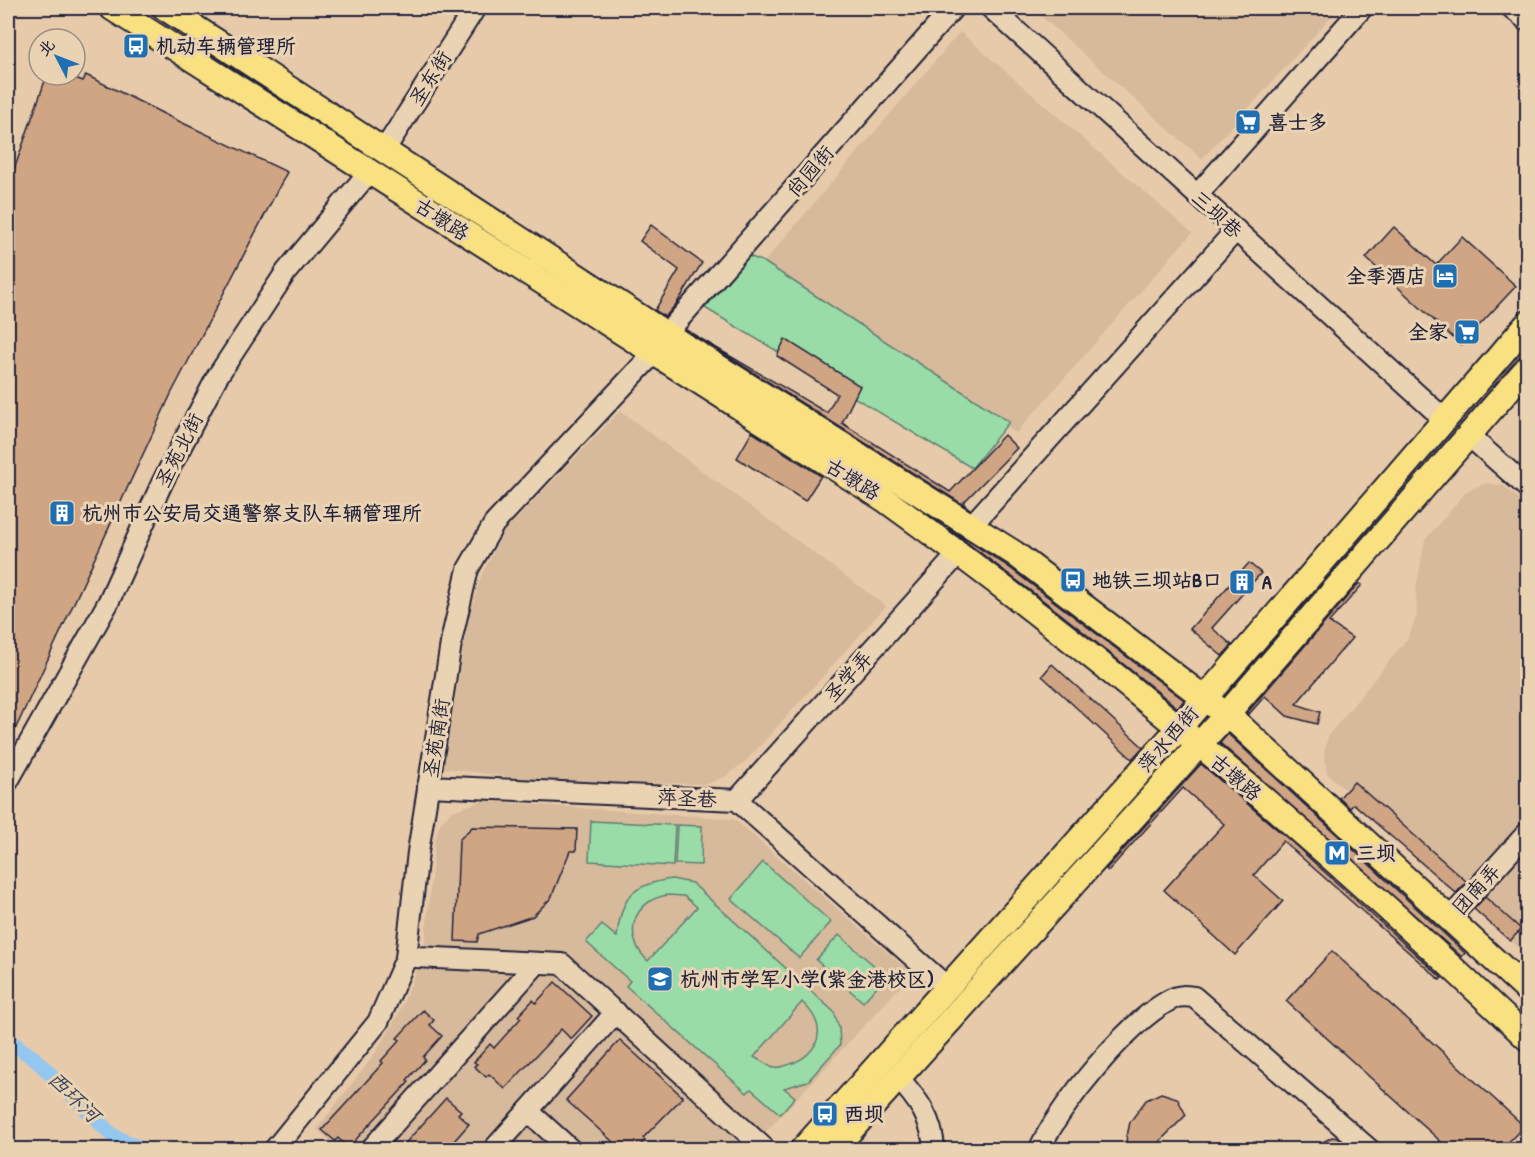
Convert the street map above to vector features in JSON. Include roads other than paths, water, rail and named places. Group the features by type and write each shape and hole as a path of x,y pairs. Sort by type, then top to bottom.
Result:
{"main road":[{"name":"古墩路","path":"112,8 884,499 993,577 1198,744 1437,952 1527,1039"},
{"name":"古墩路","path":"165,8 385,149 666,334 1014,553 1226,714 1527,991"},
{"name":"萍水西街","path":"802,1149 1179,728 1527,323"},
{"name":"萍水西街","path":"833,1149 1226,714 1527,367"}],"street":[{"name":"圣东街","path":"385,149 475,8"},
{"name":"尚园街","path":"666,334 953,8"},
{"name":"三坝巷","path":"991,8 1444,419"},
{"path":"1197,195 1362,8"},
{"path":"1512,8 1527,21"},
{"name":"圣苑北街","path":"8,781 108,603 162,483 217,377 286,272 369,172"},
{"path":"971,525 1236,230"},
{"name":"圣苑南街","path":"274,1149 378,1022 406,958 428,786 452,637 468,569 494,524 653,354"},
{"path":"1468,435 1527,488"},
{"name":"圣学弄","path":"737,800 959,553"},
{"name":"萍圣巷","path":"428,786 737,800 947,987"},
{"name":"团南弄","path":"1449,919 1527,832"},
{"path":"415,957 562,964 766,1149"},
{"path":"373,1148 537,963"},
{"path":"1039,1149 1062,1111 1093,1069 1144,1020 1171,999 1183,995 1194,998 1370,1149"},
{"path":"493,1149 616,1012"},
{"path":"898,1078 919,1101 928,1118 934,1149"},
{"path":"528,1111 571,1149"}],"waterway":[{"name":"西环河","path":"8,1040 35,1059 112,1135 143,1150"}],"place":[{"name":"机动车辆管理所","path":"136,46"},
{"name":"喜士多","path":"1248,122"},
{"name":"全季酒店","path":"1445,276"},
{"name":"全家","path":"1467,332"},
{"name":"杭州市公安局交通警察支队车辆管理所","path":"62,513"},
{"name":"地铁三坝站B口","path":"1073,580"},
{"name":"A","path":"1242,582"},
{"name":"三坝","path":"1337,853"},
{"name":"杭州市学军小学(紫金港校区)","path":"660,979"},
{"name":"西坝","path":"825,1114"}]}
